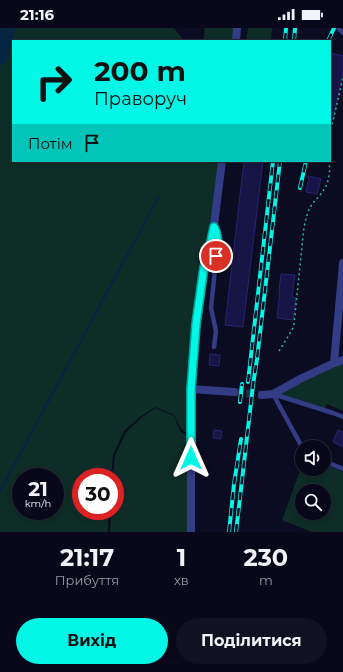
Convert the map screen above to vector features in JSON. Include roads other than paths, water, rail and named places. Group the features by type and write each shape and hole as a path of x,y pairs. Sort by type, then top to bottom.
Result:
{"street":[{"path":"236,40 237,28"},
{"path":"191,532 191,389 196,324 204,267 214,227 222,162"},
{"path":"334,363 343,263"},
{"path":"262,395 273,394 302,378 343,360"},
{"path":"191,389 234,392"}],"lane":[{"path":"338,28 343,32"},
{"path":"214,227 217,233 218,241 212,308 216,331 214,347"},
{"path":"273,394 343,417"},
{"path":"273,394 298,440"},
{"path":"331,464 343,469"}],"waterway":[{"path":"0,58 8,28"},
{"path":"0,491 159,196"}],"tunnel":[{"path":"234,392 262,395"}],"railway":[{"path":"285,40 286,28"},
{"path":"294,40 295,28"},
{"path":"328,40 334,28"},
{"path":"248,382 273,162"},
{"path":"236,532 280,162"},
{"path":"300,188 306,162"},
{"path":"240,402 242,384"},
{"path":"229,532 241,439"}]}
